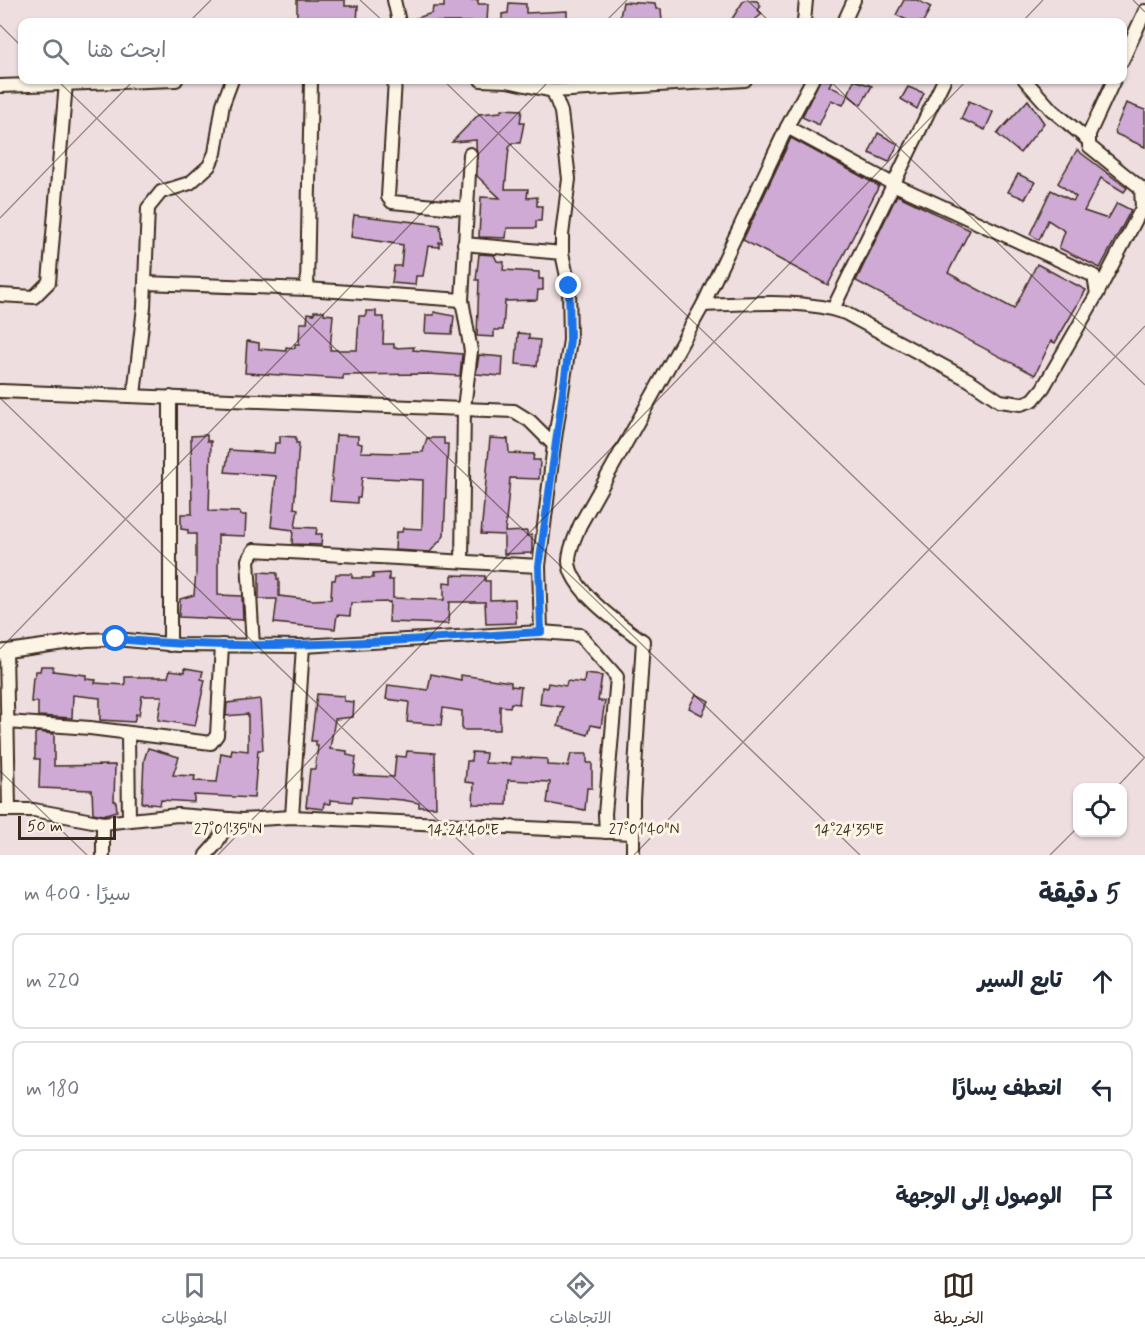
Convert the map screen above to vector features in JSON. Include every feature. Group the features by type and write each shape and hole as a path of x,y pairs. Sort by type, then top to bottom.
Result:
{"street":[{"path":"394,0 398,18"},
{"path":"804,18 806,0"},
{"path":"846,18 854,0"},
{"path":"1127,50 1145,11"},
{"path":"0,86 44,84"},
{"path":"0,295 34,297 49,282 66,84"},
{"path":"134,395 145,283 148,208 161,192 190,183 209,166 215,153 224,104 231,84"},
{"path":"307,289 311,84"},
{"path":"395,84 388,197 392,202 466,209"},
{"path":"521,84 553,91 675,84"},
{"path":"633,855 632,834 643,641 610,617 578,584 569,560 580,525 703,306 787,127 810,84"},
{"path":"833,309 942,84"},
{"path":"1029,84 1051,108 1088,140"},
{"path":"703,306 777,303 833,309 846,313 969,380 1000,401 1021,404 1033,400 1097,294 1142,208 1144,196 1141,188 1089,146 1088,140 1112,84"},
{"path":"541,632 539,566 570,340 569,286 562,253 569,179 561,112 553,91"},
{"path":"787,127 893,184 1094,276 1097,294"},
{"path":"462,561 464,408 471,351 462,300 471,154"},
{"path":"464,244 562,253"},
{"path":"145,283 307,289 462,300"},
{"path":"0,391 514,411 530,421 554,445"},
{"path":"170,397 170,645"},
{"path":"253,646 248,560 254,550 539,566"},
{"path":"606,832 605,814 617,677 580,635 541,632 303,646 170,645 116,639 86,640 3,651 7,723 4,810 34,810 103,823 178,815 230,819 292,817 632,834"},
{"path":"7,723 214,741 217,735 222,645"},
{"path":"292,817 303,646"},
{"path":"128,733 129,820"},
{"path":"206,855 216,844 230,819"},
{"path":"103,823 103,855"}],"building":[{"path":"297,0 345,0 345,6 358,6 357,18 297,18"},
{"path":"444,0 478,0 478,4 488,4 487,18 417,18 432,13 433,7 444,7"},
{"path":"744,0 757,1 761,6 758,10 762,14 757,18 733,18"},
{"path":"904,0 917,0 931,7 925,18 902,18 896,15"},
{"path":"623,2 655,4 656,9 661,9 662,18 620,18"},
{"path":"509,3 526,4 526,13 567,11 567,18 502,18 502,14 508,13"},
{"path":"818,84 830,84 829,86 848,95 843,105 831,100 819,125 802,117"},
{"path":"852,84 872,86 861,105 848,95"},
{"path":"908,87 924,93 917,109 901,99"},
{"path":"1028,100 1044,123 1020,153 997,134"},
{"path":"969,101 993,112 985,130 961,119"},
{"path":"1126,103 1145,110 1145,147 1116,134 1115,130"},
{"path":"502,109 522,110 520,123 524,123 520,143 512,143 509,148 505,189 528,189 527,198 537,197 537,206 542,206 541,221 536,221 536,228 507,228 506,238 479,237 481,197 500,198 477,176 476,140 452,142 479,114 501,112"},
{"path":"878,133 898,144 889,162 869,153"},
{"path":"791,138 879,186 828,285 743,240"},
{"path":"1077,150 1127,188 1124,192 1101,178 1084,211 1108,219 1117,203 1131,210 1100,268 1059,248 1065,231 1048,220 1039,240 1030,234 1051,190 1073,201 1076,197 1058,183"},
{"path":"1018,174 1035,182 1025,199 1008,192"},
{"path":"897,195 970,230 948,273 1014,309 1037,264 1086,290 1055,343 1051,341 1035,375 856,281"},
{"path":"354,215 440,225 442,243 439,242 439,247 428,246 423,276 416,276 415,285 392,283 394,266 401,266 403,245 351,237"},
{"path":"479,254 494,255 497,261 504,262 503,270 539,272 539,279 543,279 543,290 538,290 537,300 505,301 503,330 494,330 494,337 477,336 479,280 476,280"},
{"path":"314,311 324,311 324,314 333,315 330,350 357,350 359,316 366,316 366,311 376,311 376,317 384,317 383,344 394,344 394,348 414,347 413,350 462,354 460,376 343,375 343,379 245,373 247,341 259,343 259,349 286,351 286,347 295,348 295,344 299,344 300,323 307,323 308,313 314,314"},
{"path":"434,312 454,316 452,334 425,333 426,315 434,315"},
{"path":"518,333 529,334 529,339 540,340 537,366 516,364"},
{"path":"479,355 503,357 502,376 476,374"},
{"path":"207,435 207,441 211,441 209,511 240,512 240,515 246,515 245,536 218,535 218,595 242,596 243,620 179,617 180,599 194,595 196,572 196,534 188,534 188,530 181,529 181,514 192,514 191,436"},
{"path":"336,435 358,436 358,443 362,444 361,452 397,453 423,452 427,438 444,438 444,444 448,444 444,536 430,552 395,550 396,532 402,532 403,528 422,529 423,480 362,477 360,498 357,498 357,503 330,501"},
{"path":"280,436 296,437 296,443 299,443 294,508 298,509 295,527 317,528 316,534 322,534 321,545 292,544 293,530 271,527 276,476 225,472 229,450 274,453 275,443 280,443"},
{"path":"490,438 508,439 509,453 534,454 533,460 540,460 539,479 510,478 505,532 527,531 527,536 532,535 532,553 504,554 504,535 481,534"},
{"path":"259,572 277,573 279,596 313,600 331,599 332,580 335,580 336,574 352,574 352,578 373,578 373,574 389,573 389,580 393,580 393,598 444,600 444,582 452,583 452,575 485,576 485,581 490,581 490,600 515,599 516,623 486,624 485,602 449,602 448,624 389,622 390,602 351,603 350,616 337,615 335,629 274,623 277,599 259,599"},
{"path":"41,666 53,666 53,671 86,675 86,679 96,680 95,683 125,685 125,677 168,677 170,670 185,672 185,668 203,671 201,679 205,680 195,726 158,720 162,696 142,696 139,715 136,714 134,722 100,720 100,698 73,695 72,718 38,716 38,702 31,702 33,677 36,671 40,671"},
{"path":"431,674 461,680 461,675 511,682 511,686 521,687 519,704 511,703 510,707 500,706 500,730 462,730 462,711 443,708 441,725 407,722 409,702 386,699 388,685 428,690"},
{"path":"585,674 602,676 598,701 605,701 601,727 591,725 588,735 558,726 563,707 540,704 542,687 547,688 548,683 566,686 567,681 584,683"},
{"path":"317,694 344,696 344,701 354,702 353,717 335,719 330,749 347,751 347,755 356,757 354,775 394,777 396,756 406,757 407,751 435,753 436,807 419,807 419,803 403,800 353,796 352,802 330,800 330,804 324,803 323,809 306,807 310,769 315,769 318,746 316,746 316,741 311,741"},
{"path":"696,694 709,701 702,715 689,708"},
{"path":"260,699 263,750 258,750 254,798 194,795 194,802 161,800 160,805 142,803 144,760 148,748 179,757 173,775 195,776 194,781 217,782 221,753 231,755 232,749 248,751 248,714 226,716 227,703"},
{"path":"38,732 54,734 54,766 115,765 114,801 116,801 117,811 103,815 93,813 92,790 39,788 40,759 35,759 35,734"},
{"path":"472,752 486,753 485,763 511,764 511,757 547,759 547,765 568,766 571,754 587,754 587,763 592,763 592,788 587,788 585,810 547,803 550,782 508,780 507,805 473,804 474,783 465,782 467,761 471,761"}],"route":[{"path":"116,639 178,645 303,646 541,632 539,566 570,340 569,286"}]}
